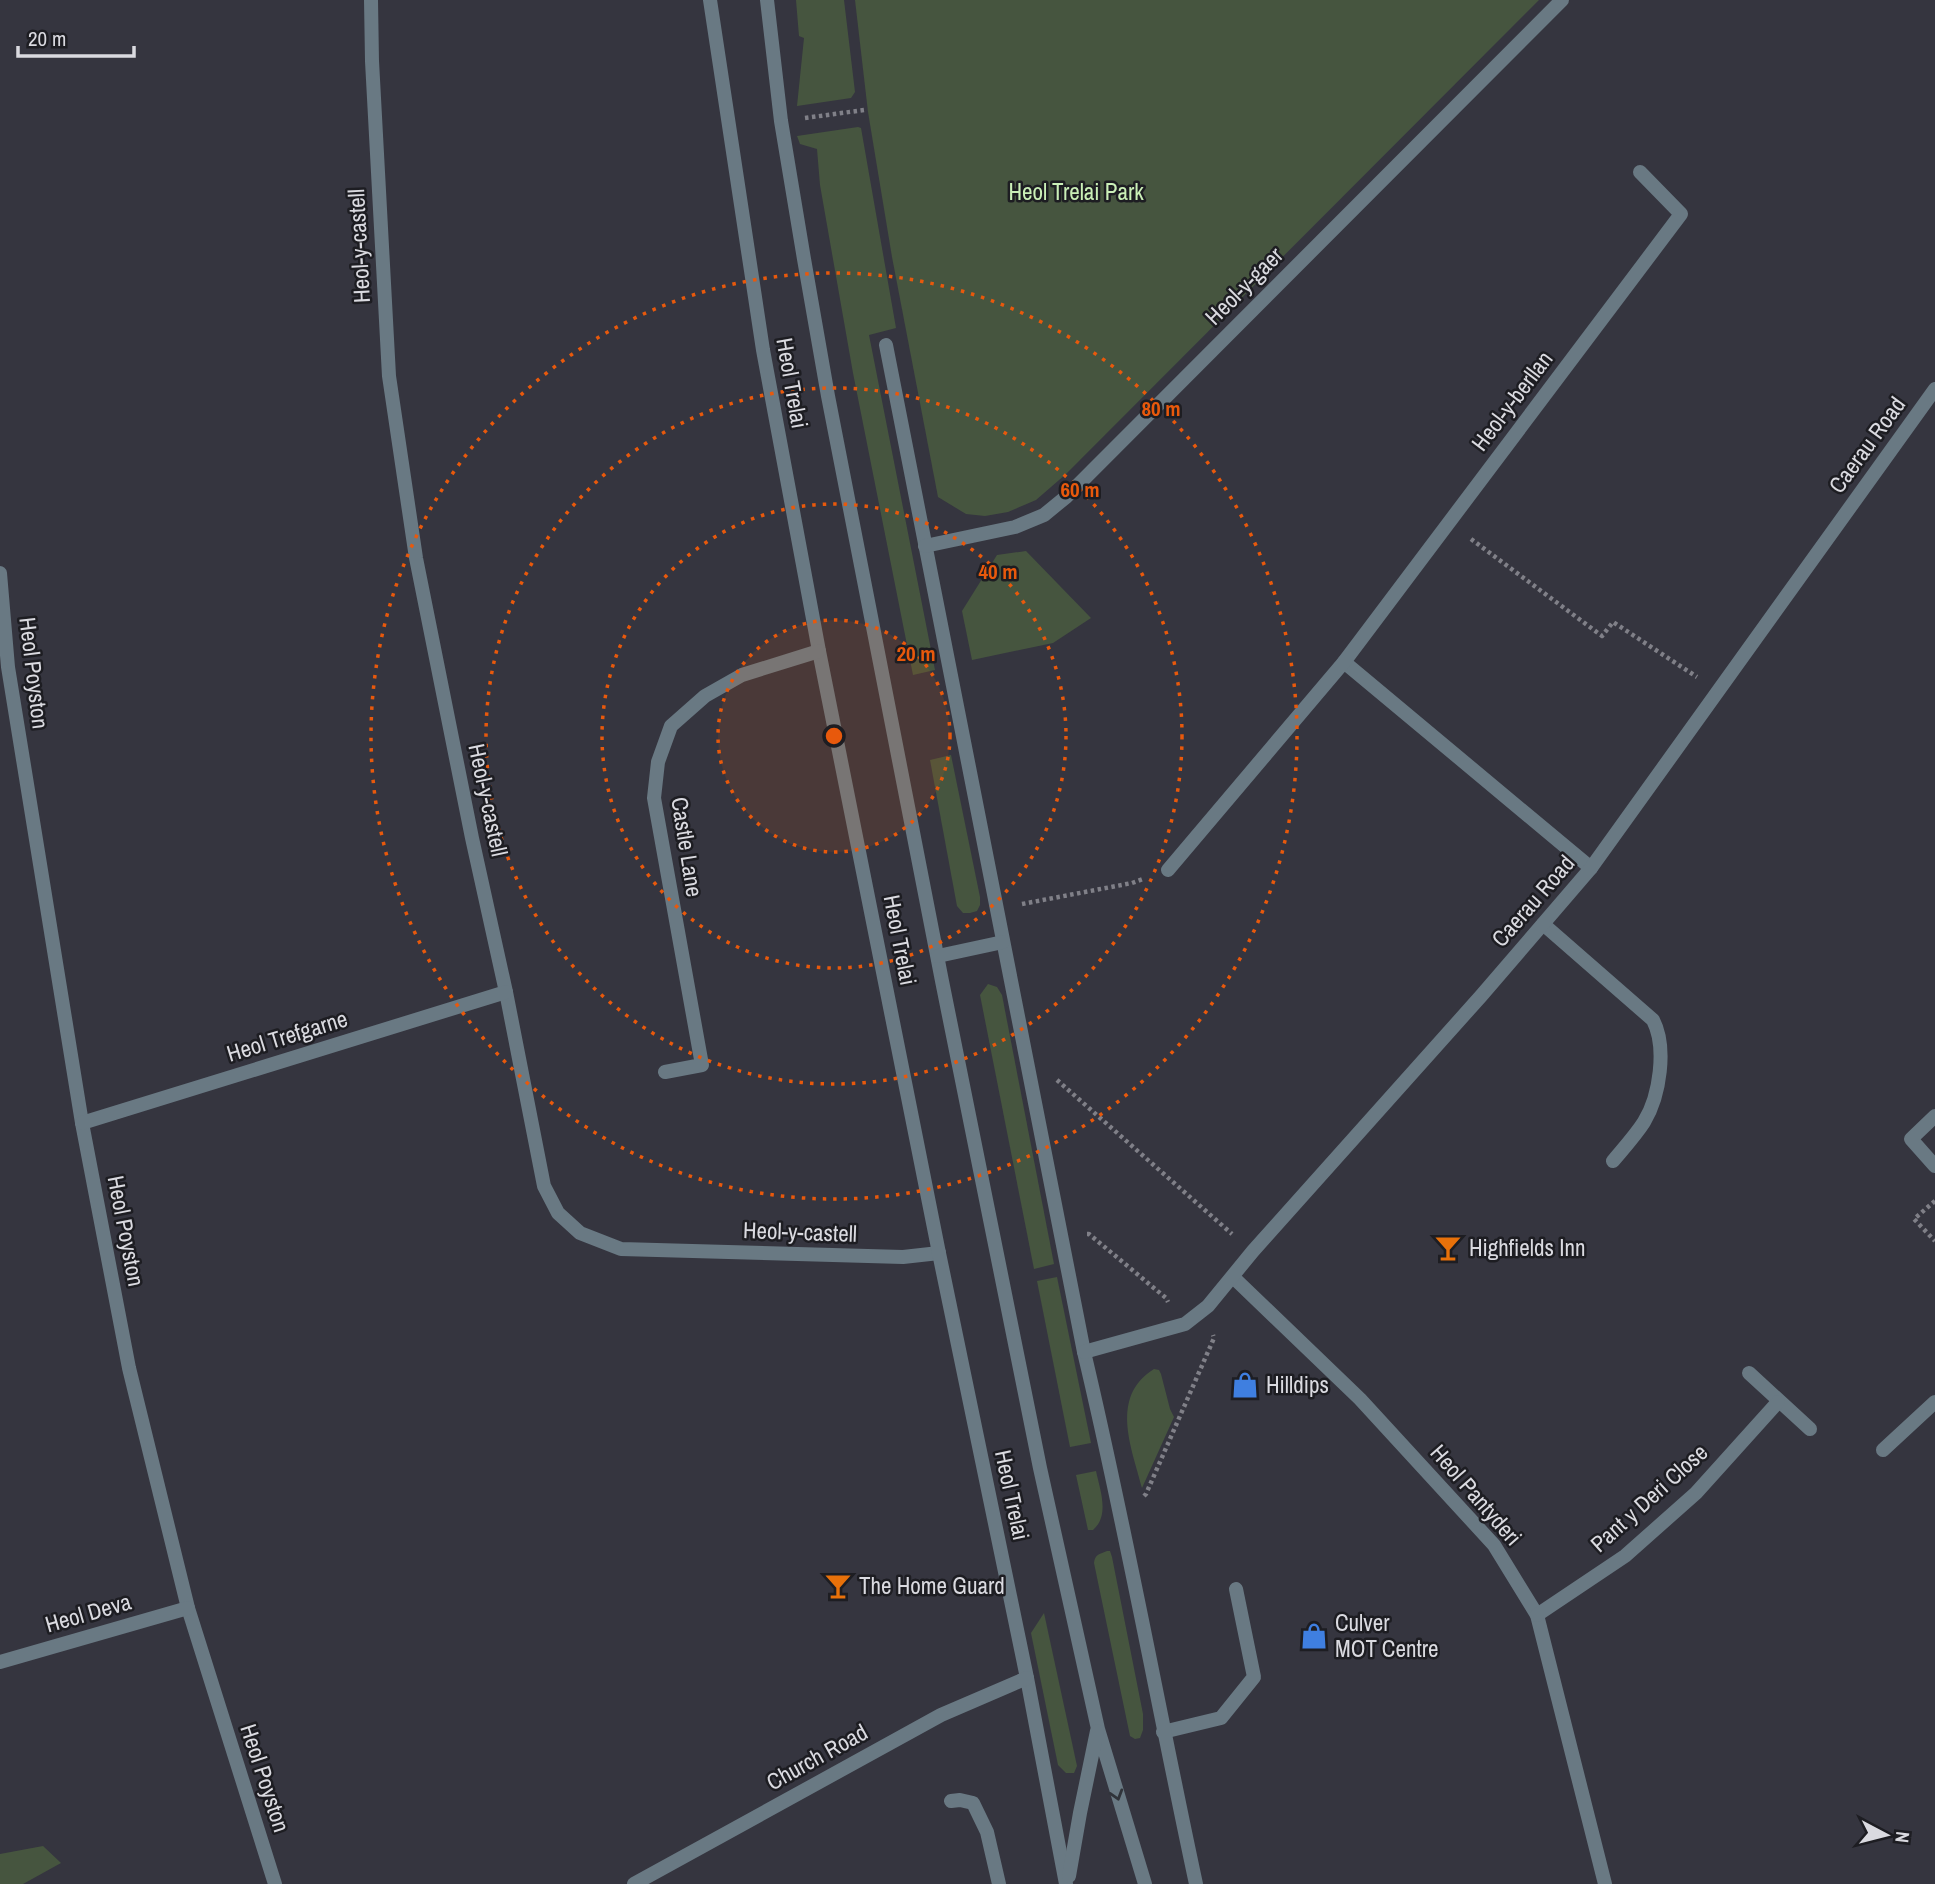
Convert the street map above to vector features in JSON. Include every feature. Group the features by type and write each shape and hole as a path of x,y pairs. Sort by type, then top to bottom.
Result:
{"street":[{"name":"Heol-y-castell","path":"371,0 389,376 416,558 544,1185 558,1213 580,1233 621,1249 903,1257 939,1253"},
{"name":"Heol Trelai","path":"710,0 763,350 819,651 1067,1884"},
{"name":"Heol Trelai","path":"767,0 781,121 818,341 938,956 1038,1454 1098,1729 1145,1884"},
{"name":"Heol-y-gaer","path":"925,546 1015,527 1044,515 1066,497 1562,0"},
{"name":"Heol-y-berllan","path":"1168,870 1344,662 1681,214 1640,172"},
{"path":"886,345 1084,1352 1108,1454 1196,1884"},
{"name":"Caerau Road","path":"1084,1352 1185,1324 1208,1306 1253,1251 1481,996 1591,868 1935,389"},
{"name":"Heol Poyston","path":"0,572 4,668 82,1123 129,1368 188,1608 275,1884"},
{"name":"Castle Lane","path":"665,1072 702,1065 654,798 657,762 671,726 705,696 741,675 819,651"},
{"path":"1344,662 1591,868"},
{"path":"1543,924 1653,1020 1657,1028 1661,1051 1651,1106 1644,1121 1613,1161"},
{"name":"Heol Trelai","path":"938,956 1003,942"},
{"name":"Heol Trefgarne","path":"82,1123 506,992"},
{"path":"1935,1116 1911,1139 1935,1166"},
{"name":"Heol Pantyderi","path":"1233,1277 1360,1399 1494,1545 1537,1615 1605,1884"},
{"path":"1749,1373 1810,1429"},
{"name":"Pant y Deri Close","path":"1537,1615 1625,1556 1696,1493 1778,1402"},
{"path":"1883,1450 1935,1402"},
{"path":"1163,1732 1221,1718 1254,1676 1236,1589"},
{"name":"Heol Deva","path":"0,1662 188,1608"},
{"name":"Church Road","path":"634,1884 940,1715 1027,1678"},
{"name":"Heol Trelai","path":"1067,1884 1098,1729"},
{"path":"951,1801 960,1800 973,1804 986,1832 999,1884"}],"path":[{"path":"1449,523 1602,636 1613,622 1718,691"},
{"path":"997,909 1132,883 1168,870"},
{"path":"1027,1061 1064,1084 1253,1251"},
{"path":"1935,1201 1914,1219 1935,1241"},
{"path":"1062,1238 1089,1234 1166,1298 1175,1326"},
{"path":"1120,1519 1146,1494 1214,1338 1208,1306"}],"green space":[{"path":"796,0 844,0 855,92 851,98 797,106 804,38 799,36"},
{"name":"Heol Trelai Park","path":"855,0 1539,0 1066,474 1036,500 1008,512 985,516 966,514 938,497 892,257 868,112"},
{"path":"861,128 896,328 869,335 935,670 913,675 853,373 820,185 817,149 800,144 797,136"},
{"path":"1026,551 1091,618 1053,643 972,660 962,611 997,555"},
{"path":"951,755 980,897 977,911 970,913 963,913 957,906 930,760"},
{"path":"988,984 997,987 1002,995 1054,1264 1034,1269 980,995"},
{"path":"1057,1277 1091,1443 1070,1447 1037,1281"},
{"path":"1154,1369 1161,1374 1174,1417 1142,1488 1127,1424 1128,1408 1140,1381"},
{"path":"1096,1471 1102,1510 1098,1524 1093,1530 1088,1530 1076,1475"},
{"path":"1110,1551 1112,1557 1143,1714 1143,1730 1140,1738 1135,1739 1130,1736 1094,1563 1097,1556"},
{"path":"1044,1613 1077,1766 1074,1773 1066,1773 1058,1765 1031,1633"},
{"path":"43,1846 61,1863 23,1884 0,1884 0,1854"}],"place":[{"name":"Highfields Inn","path":"1448,1248"},
{"name":"Hilldips","path":"1245,1385"},
{"name":"The Home Guard","path":"838,1586"},
{"name":"Culver MOT Centre","path":"1314,1636"}]}
